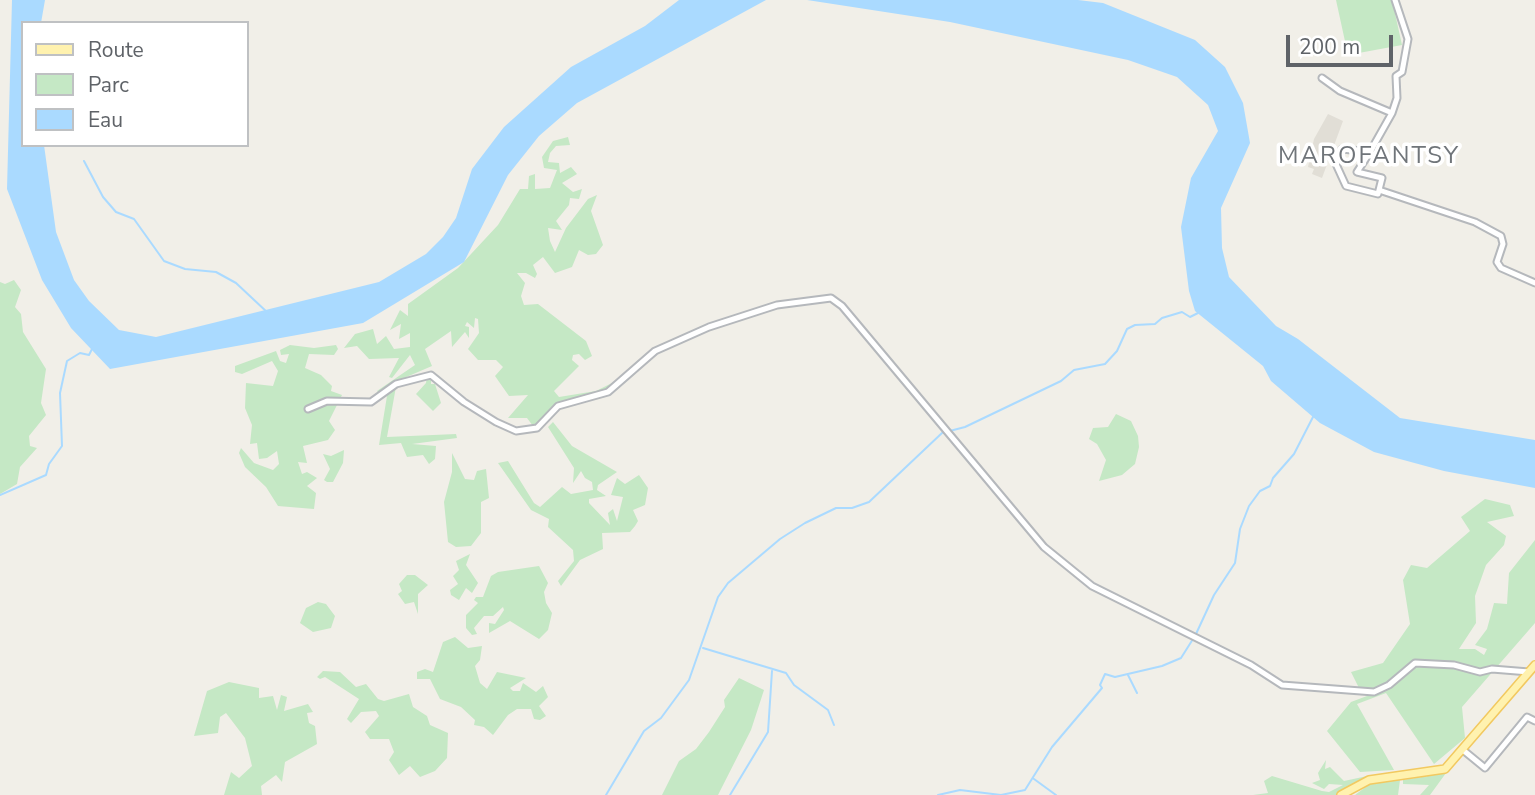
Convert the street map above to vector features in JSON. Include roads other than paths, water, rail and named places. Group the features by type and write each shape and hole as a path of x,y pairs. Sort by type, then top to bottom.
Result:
{"main road":[{"path":"1341,795 1369,780 1445,769 1535,665"}],"street":[{"path":"1370,152 1342,149 1337,153 1335,162 1346,186 1378,194 1382,178 1357,172 1370,152 1392,113 1397,98 1396,76 1402,72 1408,40 1395,0"},
{"path":"1322,78 1340,91 1392,113"},
{"path":"1379,190 1475,222 1501,236 1503,244 1497,262 1501,268 1535,283"},
{"path":"308,409 327,401 371,402 396,384 431,375 464,402 496,422 516,431 537,428 558,406 608,392 655,351 709,327 777,305 831,298 842,306 1044,547 1092,586 1200,639 1282,685 1374,692 1390,685 1415,663 1454,665 1480,672 1492,669 1529,672"},
{"path":"1463,750 1485,768 1527,717 1535,721"}],"water":[{"path":"12,0 45,0 41,21 21,21 21,147 44,147 56,232 74,280 89,301 119,330 156,337 379,282 426,254 443,237 456,218 472,169 504,127 571,67 645,26 679,0 766,0 577,103 539,136 508,175 464,262 363,323 110,369 71,328 42,280 7,189"},
{"path":"807,0 1078,0 1103,3 1195,40 1225,67 1243,103 1250,143 1221,208 1222,248 1229,277 1276,326 1298,339 1400,418 1535,440 1535,488 1444,471 1374,452 1320,423 1271,381 1263,366 1195,311 1189,291 1181,227 1191,178 1218,131 1208,105 1177,77 1128,60 950,22"}],"waterway":[{"path":"84,161 103,197 116,212 134,219 164,261 185,269 216,272 236,283 268,313"},
{"path":"606,795 644,731 661,718 689,680 718,597 728,583 780,539 836,508 852,508 869,502 942,433 965,427 1061,381 1074,370 1105,364 1117,351 1127,329 1135,325 1155,324 1162,318 1182,312 1190,317 1198,313"},
{"path":"0,495 46,475 49,464 62,446 60,393 67,361 80,353 89,355 92,349"},
{"path":"1196,634 1214,595 1235,563 1240,529 1249,506 1260,491 1270,486 1273,478 1294,454 1314,415"},
{"path":"938,795 960,790 1001,795 1025,790 1052,747 1102,688 1100,685 1105,674 1115,677 1162,666 1181,658 1193,639"},
{"path":"703,648 786,673 794,685 828,710 834,725"},
{"path":"730,795 768,732 772,671"},
{"path":"1128,675 1137,693"},
{"path":"1034,779 1056,795"}],"district":[{"name":"MAROFANTSY","path":"1369,157"}]}
